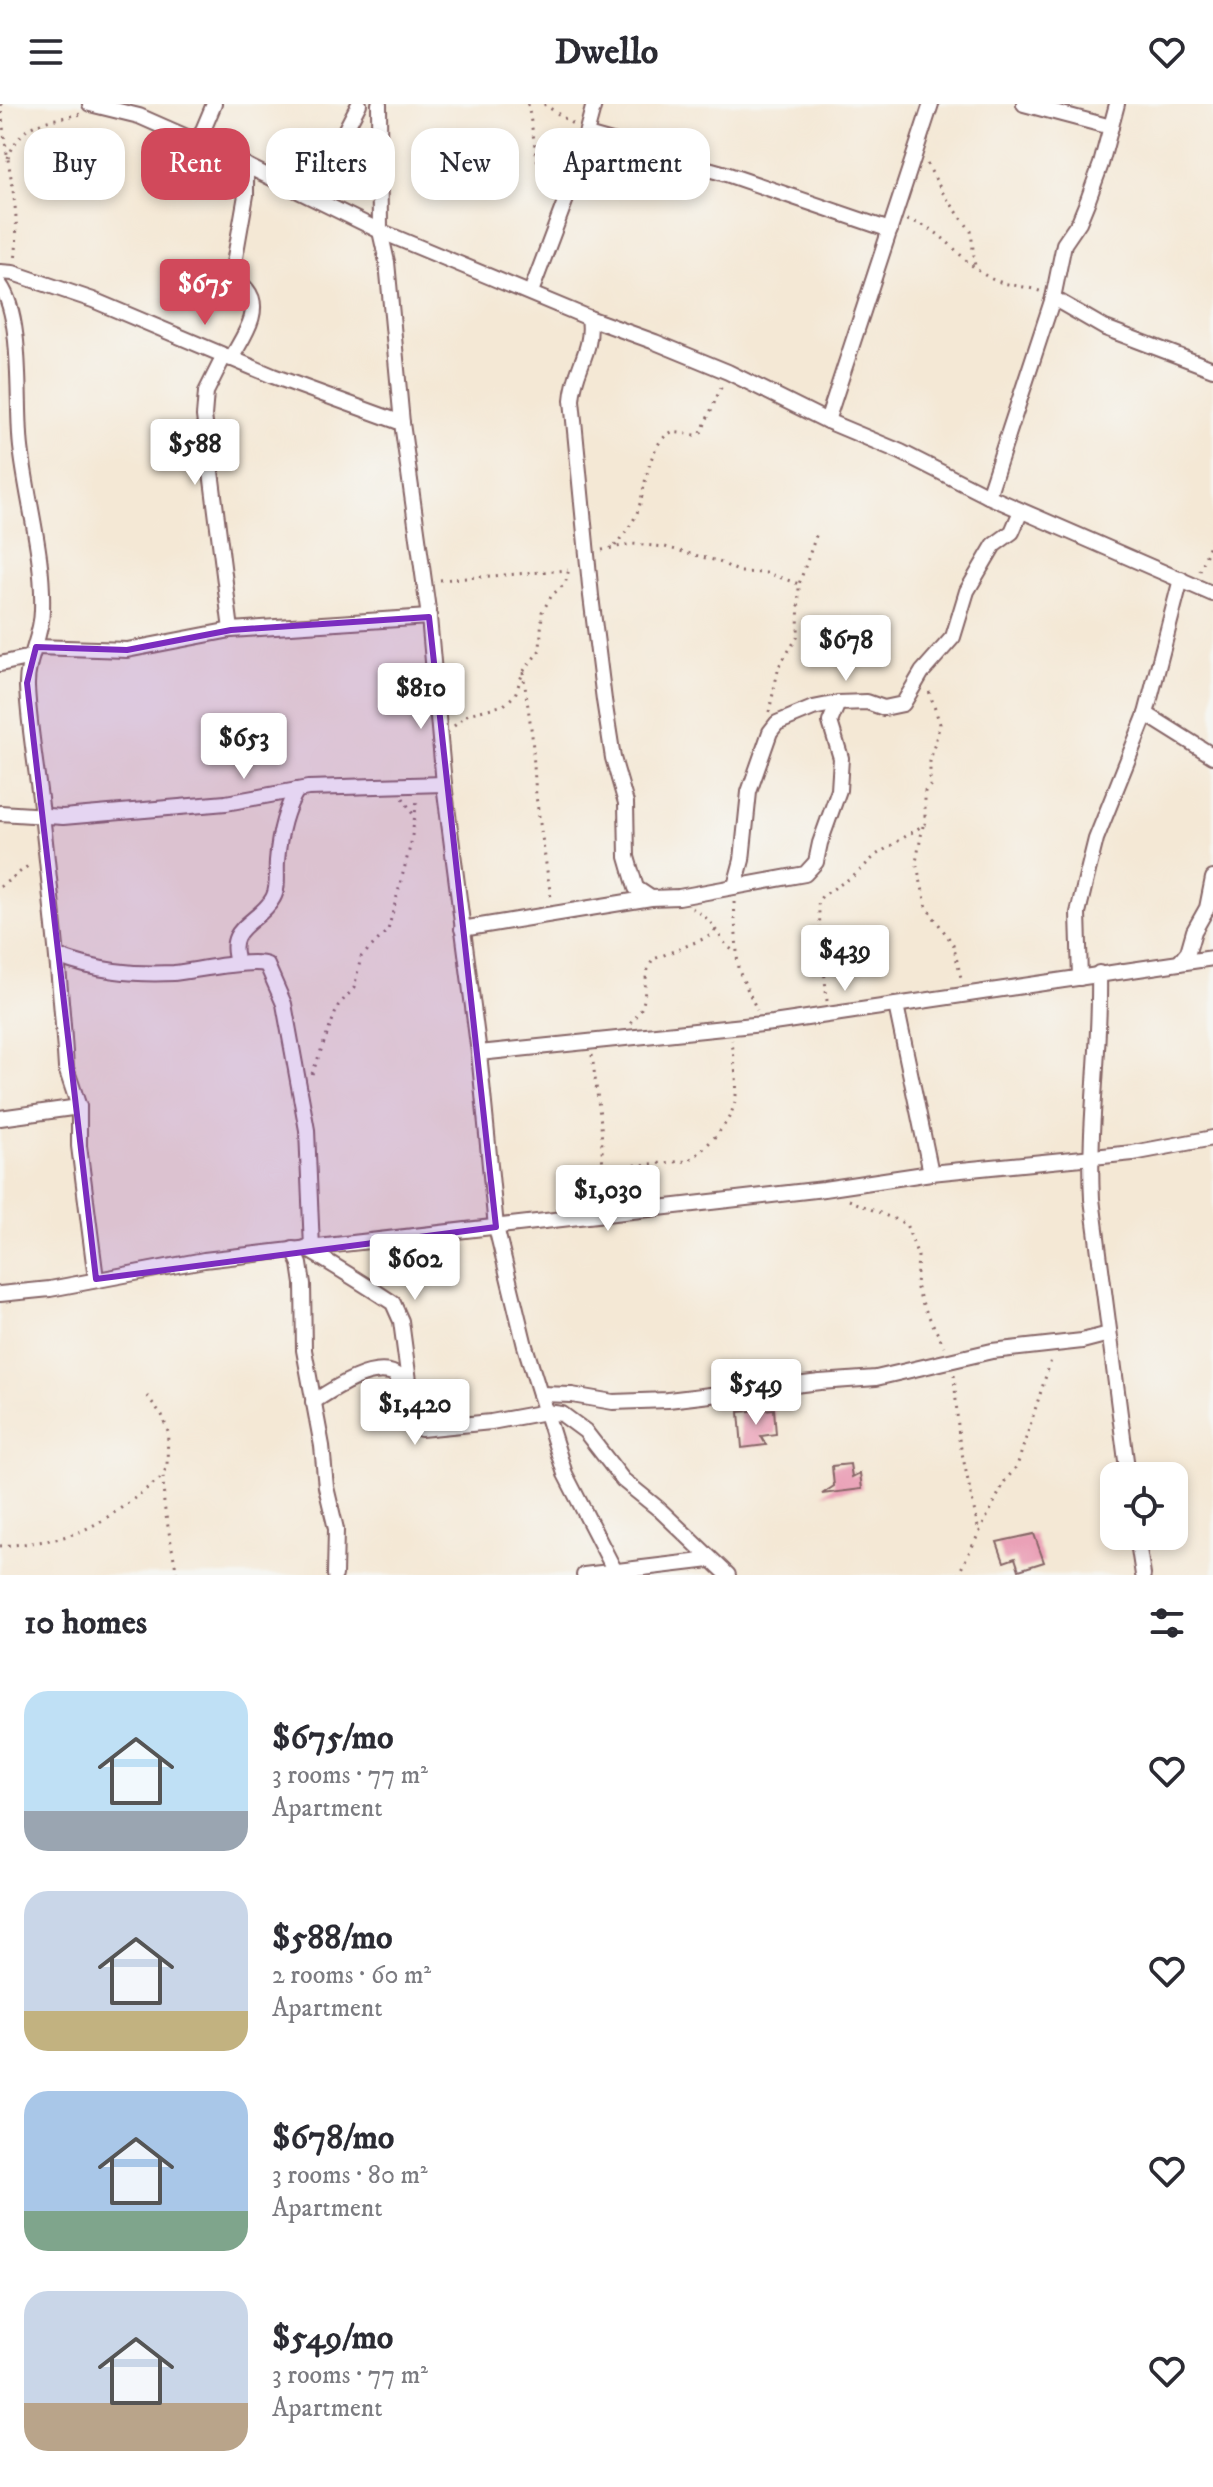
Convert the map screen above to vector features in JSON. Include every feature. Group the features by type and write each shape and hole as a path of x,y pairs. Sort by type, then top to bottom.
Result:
{"street":[{"path":"204,128 214,104"},
{"path":"346,128 359,104"},
{"path":"379,104 380,231 387,262 402,423 429,617 444,784 479,1053 496,1227 525,1346 565,1474 616,1573"},
{"path":"589,128 594,104"},
{"path":"827,421 931,104"},
{"path":"1024,104 1111,127"},
{"path":"988,496 1053,298 1064,244 1079,222 1101,164 1117,104"},
{"path":"96,106 142,110 174,128"},
{"path":"710,170 893,224"},
{"path":"231,630 204,416 206,392 254,309 253,299 234,277 233,269 245,200"},
{"path":"318,200 380,231 728,372 988,496 1213,594"},
{"path":"531,292 566,200"},
{"path":"7,272 93,300 227,358 402,423"},
{"path":"0,285 13,321 21,449 30,493 42,592 42,612 27,683 66,1068 79,1107 80,1157 96,1279"},
{"path":"1053,298 1105,328 1212,363"},
{"path":"589,318 591,336 575,379 572,400 587,557 611,746 626,803 627,857 636,888 651,898"},
{"path":"735,886 742,860 749,792 770,732 784,718 838,703 867,702 884,708 903,704 922,672 953,637 967,591 994,545 1012,532 1021,511"},
{"path":"1080,978 1078,913 1096,839 1146,714 1188,582"},
{"path":"1,664 34,652 127,650 231,630 429,617"},
{"path":"1,664 20,674 27,683"},
{"path":"462,929 800,876 814,867 839,790 841,758 830,722 838,703"},
{"path":"1146,714 1213,756"},
{"path":"0,813 76,817 226,803 297,790 444,784"},
{"path":"238,964 234,948 239,932 274,897 278,849 288,805 297,790"},
{"path":"1179,963 1188,952 1194,931 1207,908 1213,878"},
{"path":"57,956 113,973 169,973 261,962 267,965 284,1004 307,1130 300,1264 304,1350 322,1446 326,1487 336,1529 335,1575"},
{"path":"479,1053 773,1023 1213,958"},
{"path":"1099,973 1100,1017 1090,1158 1093,1221 1126,1462"},
{"path":"896,1005 931,1173"},
{"path":"0,1118 79,1107"},
{"path":"0,1294 50,1289 204,1260 824,1189 931,1173 1133,1153 1213,1138"},
{"path":"303,1248 352,1275 393,1303 397,1310 411,1393 410,1424"},
{"path":"540,1394 572,1395 613,1402 668,1400 876,1378 992,1351 1109,1334"},
{"path":"313,1402 341,1384 391,1372 403,1388 406,1417 410,1424 421,1429 546,1412 562,1414 585,1431 623,1480 660,1510 728,1575"},
{"path":"1139,1550 1143,1575"},
{"path":"584,1575 710,1560"}],"path":[{"path":"1,104 7,162 18,218 7,272"},
{"path":"528,104 539,170 562,212"},
{"path":"544,104 577,128"},
{"path":"7,162 17,141 33,124 96,106"},
{"path":"919,142 934,178 971,231 975,267"},
{"path":"893,224 922,225 994,280 1031,288 1053,298"},
{"path":"615,546 636,515 659,443 672,432 701,433 728,372"},
{"path":"770,732 769,711 774,681 779,666 797,640 799,584 818,530"},
{"path":"1188,582 1213,536"},
{"path":"424,581 569,569 587,557 615,546 648,544 717,561 740,572 767,573 799,584"},
{"path":"442,751 461,718 498,707 511,700 519,689 523,672 540,650 542,612 552,595 565,584 569,569"},
{"path":"523,672 536,796 554,914"},
{"path":"922,672 940,724 930,761 930,786 925,791 926,822 916,862 927,908 953,944 965,995"},
{"path":"311,1077 338,1006 354,988 361,957 388,930 411,843 417,801 428,785"},
{"path":"828,1015 818,902 876,855 923,826"},
{"path":"0,887 37,859 45,848"},
{"path":"735,886 734,928 738,969 753,1003 773,1023"},
{"path":"676,897 709,920 726,945 736,953"},
{"path":"622,1040 644,1001 644,983 654,959 708,937 716,930"},
{"path":"603,1168 687,1161 696,1157 727,1124 737,1096 731,1028"},
{"path":"590,1043 601,1123 604,1214"},
{"path":"824,1189 906,1224 918,1256 916,1286 953,1359 959,1439 979,1532"},
{"path":"958,1575 1005,1481 1017,1466 1034,1420 1049,1364 1062,1342"},
{"path":"147,1396 162,1415 168,1432 167,1466 163,1475 164,1505 177,1575"},
{"path":"0,1546 38,1543 75,1534 118,1509 163,1475"}],"highlighted area":[{"path":"429,617 496,1227 96,1279 27,683 36,647 127,650 231,630"}],"building":[{"path":"774,1409 776,1434 761,1436 766,1445 742,1448 739,1412"},
{"path":"850,1464 852,1477 860,1473 862,1489 822,1494 834,1486 832,1466"},
{"path":"1034,1534 1044,1562 1019,1570 1015,1558 1004,1562 997,1542"}]}
